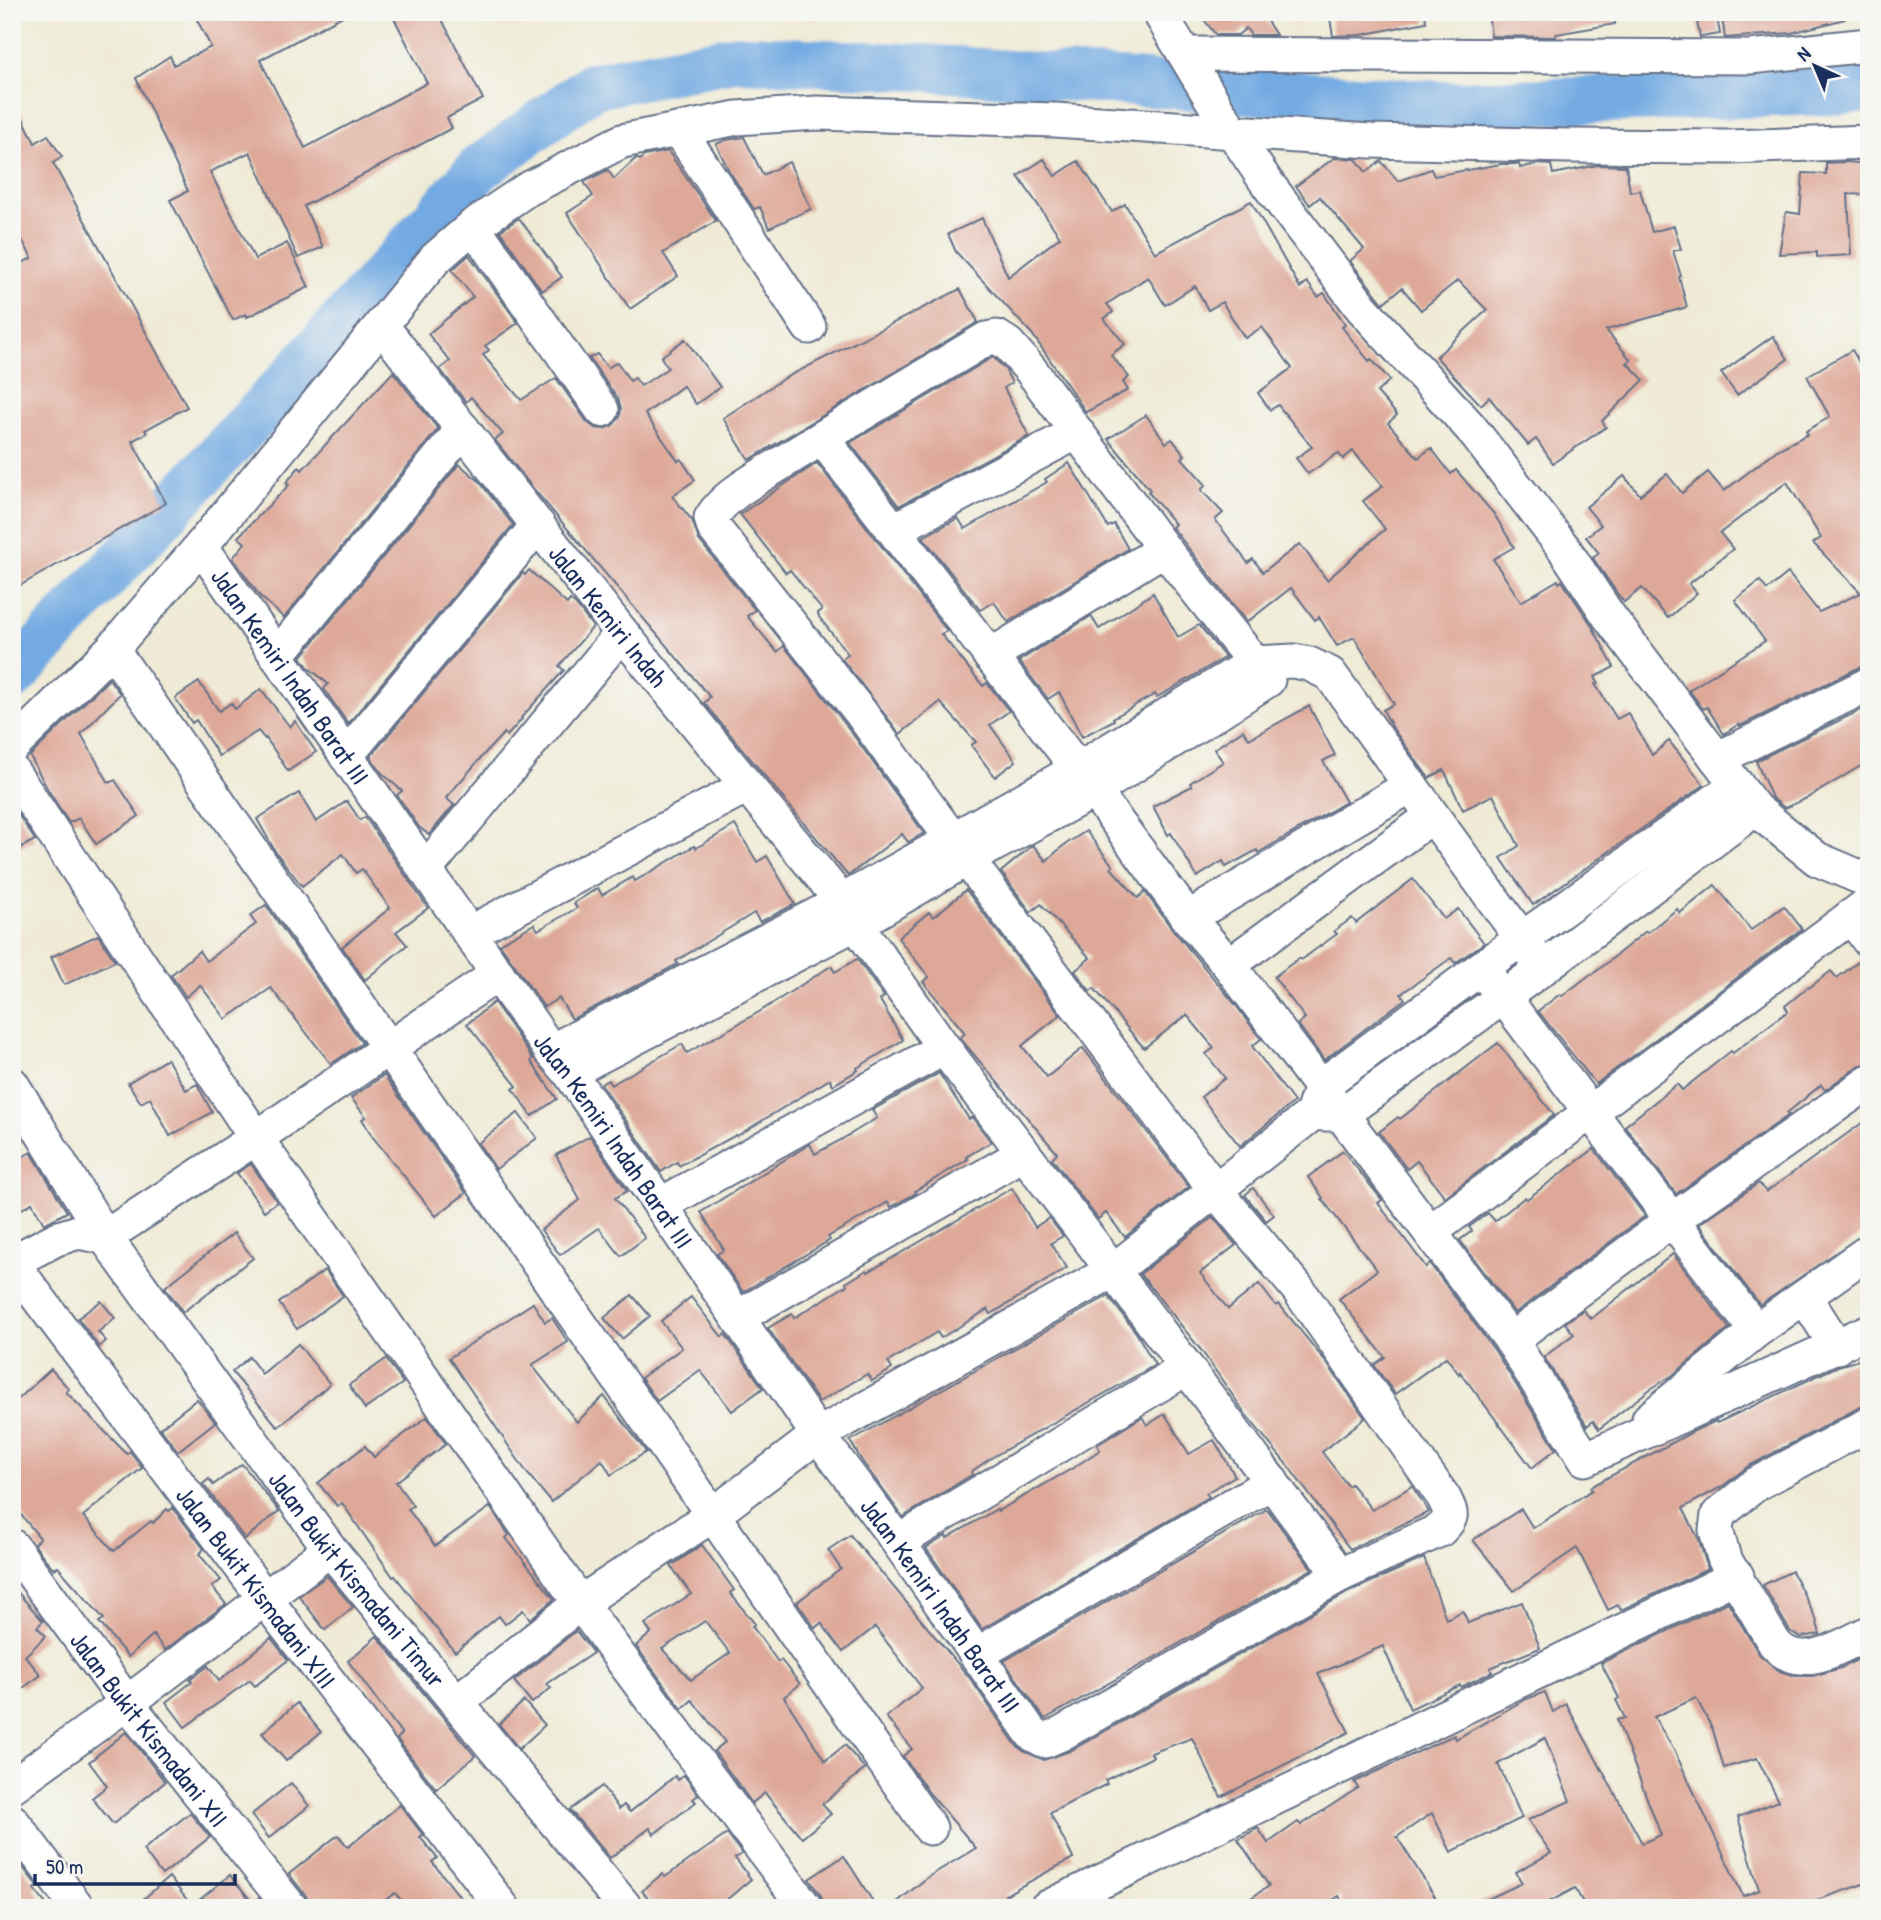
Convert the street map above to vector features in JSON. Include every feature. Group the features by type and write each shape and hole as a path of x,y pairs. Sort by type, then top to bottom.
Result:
{"street":[{"path":"1159,12 1267,183 1362,308 1470,427 1546,525 1608,615 1736,784 1817,859 1869,881"},
{"path":"1189,59 1750,57 1869,46"},
{"path":"12,747 111,649 201,547 435,259 473,226 526,190 622,141 737,118 817,113 1055,120 1225,120 1371,141 1730,148 1869,142"},
{"path":"678,130 809,327"},
{"path":"473,226 602,410"},
{"name":"Jalan Kemiri Indah","path":"381,325 622,633 847,913 944,1048 1114,1270 1340,1575"},
{"path":"1261,671 1164,549 1030,369 1008,344 997,337 986,339 749,484 717,508 711,518 714,528 861,713 959,849 1216,1191 1298,1289 1444,1498 1451,1513 1450,1519 1440,1530 1340,1575"},
{"path":"277,656 463,429"},
{"path":"894,530 1077,432"},
{"path":"822,438 1086,780 1188,918 1229,965 1325,1105 1430,1232 1511,1340 1585,1459 1869,1331"},
{"path":"346,756 538,526"},
{"name":"Jalan Kemiri Indah Barat III","path":"201,547 818,1435 898,1542 1032,1734 1045,1741 1061,1734 1340,1575"},
{"path":"990,656 1164,549"},
{"path":"425,870 622,633"},
{"path":"111,649 930,1828"},
{"path":"560,1062 847,913 1086,780 1261,671 1307,679 1317,688 1403,791 1503,953 1524,982"},
{"path":"457,1702 580,1603 713,1514 818,1435 1114,1270 1325,1105 1503,953 1869,684"},
{"path":"12,771 256,1139 580,1603 805,1908"},
{"path":"1325,1105 1524,982 1736,784"},
{"path":"469,933 747,786"},
{"path":"1403,791 1420,825 1524,982 1589,1110 1756,1331"},
{"path":"1188,918 1403,791"},
{"path":"1229,965 1420,825"},
{"path":"1430,1232 1589,1110 1863,920"},
{"path":"12,1263 56,1239 78,1232 105,1237 256,1139 498,974"},
{"path":"660,1205 944,1048"},
{"path":"1511,1340 1672,1220 1869,1082"},
{"name":"Jalan Bukit Kismadani Timur","path":"12,1084 105,1237 330,1549 626,1908"},
{"path":"738,1317 1023,1154"},
{"path":"1617,1445 1756,1331 1869,1251"},
{"name":"Jalan Bukit Kismadani XIII","path":"12,1263 503,1908"},
{"path":"1805,1297 1837,1347"},
{"path":"898,1542 1187,1368"},
{"path":"1869,1424 1756,1484 1718,1515 1716,1530 1724,1558 1782,1653 1814,1658 1869,1633"},
{"path":"976,1656 1272,1482"},
{"name":"Jalan Bukit Kismadani XII","path":"12,1546 127,1703 292,1908"},
{"path":"12,1786 266,1600 330,1549"},
{"path":"1046,1908 1737,1576"},
{"path":"12,1821 78,1908"}],"building":[{"path":"193,12 350,12 260,60 305,148 427,83 391,12 438,12 483,99 447,118 452,128 304,206 323,247 298,258 250,152 210,172 255,259 287,243 309,287 247,317 246,314 233,320 170,200 188,191 136,78 170,56 174,65 211,47"},
{"path":"1198,12 1268,12 1263,15 1276,35 1251,35 1246,28 1238,35 1216,35"},
{"path":"1329,12 1425,12 1426,22 1361,35 1333,36"},
{"path":"1488,12 1614,12 1615,24 1556,34 1556,37 1491,36"},
{"path":"1695,12 1716,12 1720,34 1700,37"},
{"path":"1756,12 1844,12 1845,19 1791,33 1725,38 1722,17"},
{"path":"12,96 35,143 48,135 62,157 53,163 187,407 145,430 147,433 132,441 166,503 12,590 12,268 32,258 12,222"},
{"path":"744,137 763,175 789,162 811,209 769,228 760,207 754,209 729,171 716,144"},
{"path":"668,151 716,221 663,253 678,276 630,309 567,213 593,196 584,182 608,170 614,179 636,158 640,160 644,156"},
{"path":"1334,158 1356,159 1366,172 1381,161 1398,181 1431,169 1434,176 1501,164 1519,164 1520,168 1537,164 1551,165 1553,174 1598,165 1626,166 1630,192 1640,190 1652,232 1674,226 1681,249 1673,251 1687,307 1606,330 1631,360 1627,363 1644,380 1602,421 1606,427 1553,463 1536,439 1528,445 1489,397 1481,405 1436,357 1487,310 1458,280 1421,310 1402,288 1383,303 1350,261 1364,249 1320,197 1310,205 1296,186"},
{"path":"1044,159 1055,176 1078,161 1112,212 1125,204 1155,253 1251,201 1300,288 1307,282 1318,297 1324,293 1345,324 1342,327 1369,361 1371,359 1390,380 1377,392 1397,415 1388,423 1418,458 1431,448 1451,474 1456,470 1494,514 1514,547 1493,559 1521,602 1558,580 1559,583 1562,581 1591,624 1614,667 1595,677 1598,683 1595,684 1617,719 1628,713 1652,755 1669,741 1704,785 1533,905 1501,858 1519,846 1493,795 1463,810 1444,770 1429,778 1383,710 1394,704 1354,637 1337,646 1319,617 1315,620 1291,588 1247,622 1172,527 1175,524 1148,492 1150,490 1108,439 1146,415 1166,443 1172,439 1185,455 1182,458 1206,485 1201,490 1223,513 1215,520 1248,563 1253,559 1263,572 1300,544 1327,580 1385,529 1363,501 1383,486 1353,451 1343,459 1338,453 1308,474 1296,458 1312,447 1278,405 1270,410 1258,393 1292,368 1262,327 1245,338 1222,302 1208,310 1195,286 1165,305 1148,277 1107,304 1113,312 1104,319 1125,344 1111,355 1129,377 1123,382 1128,390 1086,412 1032,334 956,252 948,234 982,218 1008,277 1060,237 1018,176"},
{"path":"1826,163 1869,164 1869,195 1848,194 1851,255 1817,257 1817,252 1779,254 1786,212 1800,214 1803,173 1826,174"},
{"path":"519,218 562,277 542,291 500,231"},
{"path":"469,255 518,323 485,346 489,350 483,355 521,400 556,378 587,422 595,428 612,426 620,417 618,399 589,358 597,354 608,368 617,362 630,381 635,378 641,386 668,368 661,357 685,339 720,387 696,404 683,386 645,414 695,480 672,496 692,520 699,540 755,610 747,616 777,652 784,646 846,725 924,833 908,842 902,834 848,876 704,703 710,697 495,440 503,434 471,397 466,402 440,369 450,361 428,334 473,297 452,270"},
{"path":"960,289 978,322 749,460 723,418 783,379"},
{"path":"1773,336 1788,359 1737,395 1721,373"},
{"path":"1852,350 1869,379 1869,665 1740,726 1739,724 1724,734 1707,707 1703,709 1689,690 1765,641 1735,600 1760,581 1767,590 1788,573 1819,612 1861,593 1813,543 1821,538 1787,482 1720,533 1733,549 1689,584 1697,593 1668,618 1642,588 1624,602 1617,593 1593,558 1599,553 1586,537 1601,525 1586,507 1624,476 1640,495 1667,474 1682,493 1708,472 1724,491 1777,450 1808,434 1806,431 1830,417 1807,376"},
{"path":"993,357 1005,369 1012,383 1004,388 1029,436 899,506 850,443"},
{"path":"393,372 438,429 284,618 260,596 233,558 245,543 238,537 289,485 286,483 299,467 302,470"},
{"path":"817,463 947,631 941,634 983,686 987,683 1009,711 990,725 1016,761 995,777 971,745 976,742 940,702 900,734 842,659 848,654 819,617 818,613 822,610 790,570 786,573 740,514"},
{"path":"1069,463 1108,527 1114,524 1128,549 1008,622 994,602 980,610 923,537 958,518 965,529 1047,482 1045,479"},
{"path":"459,464 479,481 513,525 348,724 324,689 328,684 309,668 301,657"},
{"path":"529,570 567,604 570,600 576,605 593,627 559,666 564,670 522,719 507,736 504,733 446,798 454,805 429,835 419,827 397,795 402,791 383,774 370,757 523,573 525,575"},
{"path":"1153,593 1178,637 1199,625 1225,657 1082,737 1059,692 1048,699 1019,661 1091,616 1099,629"},
{"path":"109,679 120,694 81,734 109,783 115,780 139,816 96,844 79,818 69,823 30,756"},
{"path":"199,682 219,711 231,703 235,709 261,689 290,727 295,721 316,752 288,771 266,738 258,731 219,756 196,720 192,723 175,698"},
{"path":"1309,706 1335,755 1323,761 1346,802 1258,853 1257,850 1226,867 1223,861 1197,877 1171,833 1168,835 1153,806 1192,786 1190,783 1223,762 1214,749 1243,730 1249,739"},
{"path":"1869,706 1869,761 1809,797 1785,808 1772,798 1756,761"},
{"path":"299,793 316,822 347,801 360,820 365,817 428,908 396,932 407,945 365,980 342,947 390,908 362,869 356,873 343,854 302,886 275,851 257,819"},
{"path":"14,808 35,840 12,852 12,809"},
{"path":"735,825 757,862 767,856 795,904 760,922 754,913 676,961 678,964 572,1019 559,998 544,1007 500,944 534,924 538,930 577,908 574,903 598,888 602,895 633,877 635,881"},
{"path":"1086,831 1113,866 1111,868 1138,898 1145,892 1235,1004 1261,1039 1252,1046 1294,1102 1240,1146 1201,1097 1225,1078 1206,1054 1214,1048 1187,1015 1144,1048 1094,988 1090,991 1075,971 1090,958 1041,904 1031,912 1001,872 1033,845 1046,861"},
{"path":"1413,879 1444,919 1458,909 1484,943 1455,963 1451,958 1401,994 1405,999 1324,1060 1298,1024 1305,1018 1274,977 1337,934 1334,931 1352,918 1356,923"},
{"path":"1715,885 1751,930 1784,906 1802,929 1596,1084 1538,1011 1592,975 1646,931 1647,933 1677,909 1680,913"},
{"path":"966,890 1060,1015 1022,1046 1047,1077 1083,1048 1189,1187 1125,1237 1106,1213 1098,1219 1052,1158 1057,1153 960,1038 965,1033 923,982 929,977 898,938 929,912 933,917"},
{"path":"266,905 362,1043 331,1064 271,988 226,1019 200,985 186,997 171,975 199,951 206,961 256,924 250,916"},
{"path":"98,935 115,961 64,985 51,957"},
{"path":"857,959 884,997 880,1000 903,1040 833,1085 830,1079 737,1136 679,1166 677,1162 661,1172 601,1084 608,1080 611,1085 682,1044 687,1053 759,1012 831,966 835,972"},
{"path":"1862,959 1869,960 1869,1063 1858,1066 1825,1090 1821,1085 1787,1113 1789,1115 1676,1194 1625,1126 1677,1084 1682,1090 1731,1051 1733,1053 1788,1011 1785,1006 1808,987 1831,971 1837,978"},
{"path":"494,1002 557,1099 532,1116 513,1089 517,1086 467,1024"},
{"path":"1498,1043 1554,1115 1445,1197 1417,1161 1407,1169 1379,1132 1398,1117 1400,1119"},
{"path":"167,1059 186,1090 197,1084 212,1112 170,1136 150,1098 141,1103 128,1083"},
{"path":"939,1073 969,1119 972,1117 991,1142 915,1191 916,1193 891,1207 888,1202 743,1292 717,1254 724,1250 701,1212 810,1144 815,1154 839,1141 877,1118 872,1110"},
{"path":"384,1075 466,1193 436,1216 372,1136 362,1119 366,1117 351,1098"},
{"path":"518,1113 537,1138 496,1169 478,1143"},
{"path":"1869,1118 1869,1230 1760,1305 1699,1224 1759,1183 1766,1192"},
{"path":"590,1136 627,1191 615,1198 645,1238 621,1256 599,1228 560,1255 541,1230 580,1200 556,1155"},
{"path":"1594,1149 1645,1216 1515,1313 1460,1240 1472,1231 1469,1227 1488,1213 1495,1221"},
{"path":"1343,1151 1382,1200 1378,1203 1426,1267 1430,1264 1495,1351 1556,1449 1532,1468 1446,1357 1395,1394 1374,1365 1385,1357 1339,1299 1377,1270 1308,1177"},
{"path":"31,1152 67,1212 44,1224 32,1203 12,1215 12,1163"},
{"path":"251,1164 277,1202 264,1211 237,1173"},
{"path":"1012,1188 1035,1227 1049,1218 1063,1236 1051,1243 1067,1268 991,1314 988,1309 941,1338 937,1332 888,1362 892,1369 872,1381 867,1374 819,1402 768,1328 792,1314 794,1318 867,1270 868,1272"},
{"path":"1253,1188 1274,1215 1266,1221 1245,1195"},
{"path":"1213,1217 1236,1245 1200,1273 1228,1309 1259,1284 1276,1306 1279,1304 1326,1362 1365,1418 1322,1452 1348,1486 1351,1484 1372,1510 1412,1486 1429,1512 1350,1549 1247,1416 1201,1350 1140,1274"},
{"path":"234,1233 253,1258 183,1312 165,1287"},
{"path":"1673,1254 1729,1328 1673,1375 1599,1429 1593,1421 1587,1426 1544,1357 1574,1334 1565,1323 1583,1310 1591,1319"},
{"path":"325,1270 343,1296 297,1329 279,1303"},
{"path":"632,1295 650,1316 622,1339 604,1318"},
{"path":"1108,1296 1137,1334 1155,1365 991,1458 971,1472 973,1474 903,1517 850,1441"},
{"path":"691,1297 722,1337 725,1334 763,1388 732,1411 700,1370 657,1401 641,1378 682,1348 661,1321"},
{"path":"101,1301 115,1318 98,1332 106,1341 99,1347 78,1318"},
{"path":"533,1303 545,1322 552,1318 568,1342 532,1365 577,1422 604,1396 646,1452 611,1475 602,1460 551,1502 527,1473 449,1358"},
{"path":"298,1344 330,1384 278,1427 232,1372 249,1357 262,1374"},
{"path":"1869,1357 1869,1405 1860,1407 1747,1467 1723,1486 1683,1508 1699,1540 1708,1569 1621,1610 1618,1605 1608,1610 1577,1548 1514,1591 1473,1540 1521,1509 1533,1528 1592,1490 1590,1487 1694,1431 1716,1421 1717,1423 1838,1366"},
{"path":"386,1359 403,1383 365,1409 349,1385"},
{"path":"51,1369 69,1389 66,1392 127,1454 130,1451 142,1468 83,1516 114,1551 151,1521 153,1523 167,1509 169,1511 173,1508 204,1549 199,1554 221,1580 212,1587 226,1604 165,1650 153,1635 128,1657 99,1622 104,1619 58,1567 54,1569 46,1560 34,1544 40,1538 12,1504 12,1405"},
{"path":"197,1399 215,1422 178,1451 160,1428"},
{"path":"1165,1414 1189,1454 1214,1440 1235,1476 1206,1493 1209,1497 982,1629 926,1548 1073,1468 1100,1450 1097,1445 1142,1417 1147,1425"},
{"path":"427,1417 446,1444 396,1482 413,1506 408,1509 435,1546 490,1507 509,1535 506,1538 554,1599 530,1619 523,1610 505,1624 499,1616 455,1652 395,1576 393,1577 342,1503 337,1506 318,1483 365,1446 374,1457"},
{"path":"242,1464 279,1511 245,1539 203,1484 209,1479 213,1485"},
{"path":"1267,1509 1312,1569 1045,1719 1004,1661"},
{"path":"850,1535 969,1677 1016,1745 1044,1760 1070,1751 1349,1592 1424,1558 1446,1619 1463,1611 1468,1623 1522,1602 1540,1648 1490,1668 1492,1672 1410,1709 1383,1646 1318,1674 1349,1732 1221,1797 1192,1738 1151,1753 1153,1757 1105,1780 1107,1784 1050,1813 1073,1858 1005,1895 1008,1900 994,1908 890,1908 928,1877 976,1848 930,1794 903,1756 912,1749 886,1717 922,1688 875,1627 843,1652 821,1623 815,1628 797,1602 841,1569 828,1550"},
{"path":"702,1545 734,1590 730,1593 755,1624 752,1626 778,1662 781,1660 800,1684 784,1697 825,1761 845,1745 865,1769 822,1804 831,1814 802,1838 765,1793 752,1803 714,1751 725,1742 692,1700 682,1709 636,1646 651,1633 645,1624 691,1594 671,1566","holes":["705,1621 730,1653 691,1680 662,1649"]},
{"path":"1792,1571 1816,1619 1820,1634 1800,1637 1790,1631 1763,1585"},
{"path":"327,1576 353,1607 325,1630 299,1596"},
{"path":"12,1586 43,1621 37,1627 46,1636 25,1656 41,1675 23,1688 12,1675"},
{"path":"1728,1602 1759,1654 1779,1671 1796,1676 1813,1676 1841,1668 1869,1654 1869,1882 1808,1903 1810,1908 1586,1908 1575,1888 1538,1908 1469,1908 1522,1883 1516,1872 1551,1853 1528,1820 1570,1801 1545,1738 1498,1764 1522,1818 1451,1852 1432,1813 1397,1837 1442,1908 1345,1908 1339,1896 1321,1908 1236,1908 1269,1886 1238,1839 1258,1828 1268,1843 1298,1822 1301,1825 1358,1788 1354,1782 1454,1735 1456,1739 1524,1700 1545,1692 1553,1712 1566,1704 1642,1843 1661,1835 1617,1720 1625,1718 1616,1700 1619,1698 1601,1663","holes":["1696,1698 1713,1730 1724,1768 1757,1758 1779,1801 1738,1817 1759,1890 1743,1896 1674,1750 1654,1717"]},
{"path":"576,1631 593,1653 547,1684 551,1688 532,1703 514,1681"},
{"path":"377,1636 475,1756 436,1789 397,1739 402,1734 348,1661"},
{"path":"271,1638 288,1660 255,1686 250,1680 185,1727 166,1702 208,1666 219,1681"},
{"path":"524,1701 545,1725 519,1749 499,1724"},
{"path":"297,1703 321,1732 286,1761 262,1733"},
{"path":"126,1732 165,1782 113,1824 92,1798 107,1786 89,1762"},
{"path":"684,1775 698,1795 693,1799 696,1802 654,1834 650,1828 610,1858 570,1810 602,1786 619,1809 624,1805 630,1812 675,1776 678,1780"},
{"path":"291,1783 309,1806 269,1838 251,1815"},
{"path":"400,1805 437,1858 432,1862 469,1908 408,1908 395,1893 374,1908 310,1908 306,1896 289,1874 338,1835 348,1847"},
{"path":"190,1813 210,1837 162,1875 143,1850"},
{"path":"727,1834 742,1854 735,1858 751,1879 717,1908 657,1908 642,1891 662,1874 665,1877"},
{"path":"12,1853 37,1886 34,1889 49,1908 12,1908"},
{"path":"844,1856 877,1908 824,1908 821,1896 809,1879"},
{"path":"230,1875 253,1903 259,1898 266,1908 133,1908 169,1877 192,1906"}],"waterway":[{"path":"12,678 296,373 480,168 592,86 736,58 930,68 1447,105 1869,90"}]}
